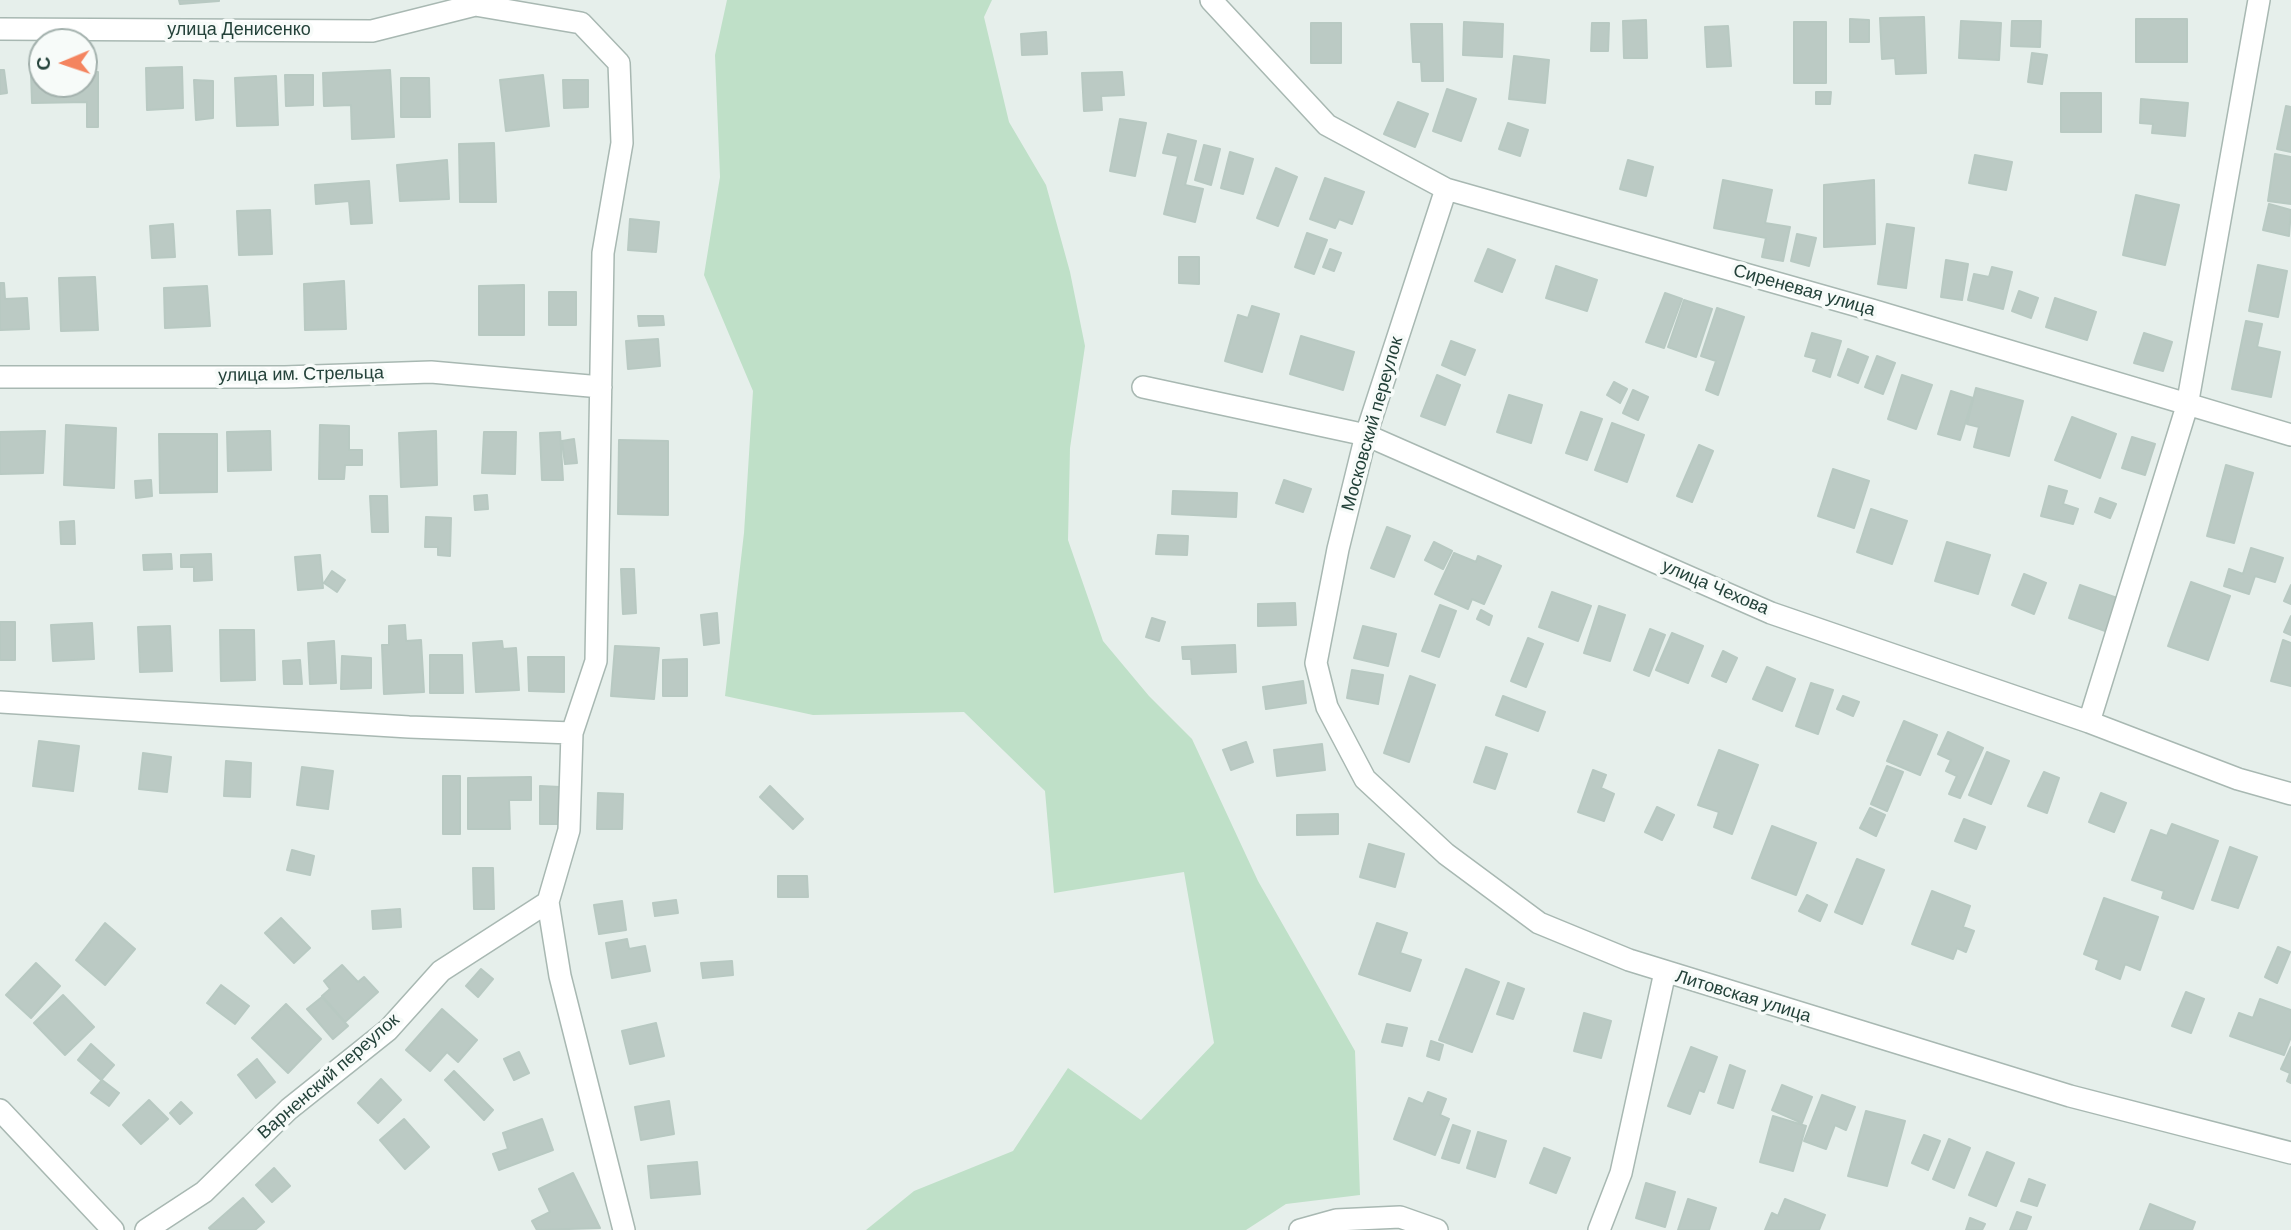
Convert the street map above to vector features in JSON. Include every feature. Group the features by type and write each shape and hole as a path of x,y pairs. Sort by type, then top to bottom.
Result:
{"street":[{"name":"Сиреневая улица","path":"1211,0 1327,125 1446,189 1872,310 2291,435"},
{"path":"2089,722 2187,406 2259,0"},
{"path":"475,2 581,23 619,63 622,142 603,253 596,661 572,733 569,830 548,902 560,976 624,1230"},
{"name":"улица Денисенко","path":"0,29 372,31 475,2"},
{"name":"Московский переулок","path":"1315,663 1338,549 1366,435 1446,189"},
{"name":"улица им. Стрельца","path":"0,377 285,377 431,372 601,387"},
{"name":"улица Чехова","path":"1143,387 1366,435 1771,613 2089,722 2238,779 2291,794"},
{"name":"Литовская улица","path":"1315,663 1327,707 1365,779 1446,854 1539,923 1665,972 2070,1096 2291,1153"},
{"path":"0,702 396,726 572,733"},
{"name":"Варненский переулок","path":"146,1230 204,1192 289,1109 387,1030 441,971 548,902"},
{"path":"1599,1230 1621,1173 1665,972"},
{"path":"0,1110 113,1230"},
{"path":"1300,1230 1336,1220 1400,1217 1437,1230"}],"green space":[{"path":"727,0 992,0 984,17 1009,122 1046,185 1070,272 1085,346 1070,448 1068,540 1103,641 1149,696 1192,739 1258,881 1355,1051 1360,1195 1286,1204 1246,1230 866,1230 914,1191 1013,1151 1068,1068 1141,1120 1214,1043 1184,872 1054,893 1045,791 964,712 813,715 725,696 744,533 753,391 704,275 720,177 715,55"}],"building":[{"path":"179,0 219,0 219,1 180,4"},
{"path":"1924,17 1926,73 1896,74 1895,58 1882,59 1880,18"},
{"path":"1850,19 1869,20 1869,42 1850,42"},
{"path":"2136,19 2187,19 2187,62 2136,62"},
{"path":"1646,20 1647,58 1624,58 1623,21"},
{"path":"1961,21 2001,23 1999,60 1959,58"},
{"path":"2012,21 2041,21 2040,47 2011,46"},
{"path":"1464,22 1503,24 1502,57 1463,55"},
{"path":"1794,22 1826,22 1826,83 1794,83"},
{"path":"1311,23 1341,23 1341,63 1311,63"},
{"path":"1592,23 1609,23 1608,51 1591,51"},
{"path":"1411,24 1442,24 1443,81 1422,81 1421,62 1413,62"},
{"path":"1728,26 1731,66 1707,67 1705,27"},
{"path":"1046,32 1047,54 1022,55 1021,34"},
{"path":"2032,53 2047,55 2042,84 2028,82"},
{"path":"1514,56 1549,60 1545,103 1509,99"},
{"path":"182,67 183,108 147,110 146,68"},
{"path":"0,70 4,70 7,93 0,94"},
{"path":"390,70 394,137 352,139 351,105 324,106 323,73"},
{"path":"1122,72 1124,95 1101,96 1102,110 1084,111 1082,73"},
{"path":"285,75 313,75 313,105 286,106"},
{"path":"543,75 549,126 506,131 500,80"},
{"path":"276,76 278,125 237,126 235,78"},
{"path":"401,78 429,78 430,117 401,117"},
{"path":"194,80 213,81 213,118 196,120"},
{"path":"563,80 588,80 588,107 564,108"},
{"path":"1447,89 1476,99 1461,141 1433,131"},
{"path":"1816,92 1831,92 1830,104 1816,104"},
{"path":"2061,93 2101,93 2101,132 2061,132"},
{"path":"32,98 98,98 98,127 87,127 87,102 32,103"},
{"path":"2141,99 2188,103 2185,136 2152,133 2153,124 2140,123"},
{"path":"1398,102 1428,114 1415,147 1384,134"},
{"path":"2286,106 2291,107 2291,152 2277,149"},
{"path":"1120,119 1146,123 1135,176 1110,171"},
{"path":"1508,123 1528,130 1520,156 1499,149"},
{"path":"1168,134 1196,141 1185,185 1203,189 1195,222 1164,214 1178,156 1163,153"},
{"path":"494,143 496,202 460,202 459,144"},
{"path":"1204,145 1220,149 1211,185 1195,180"},
{"path":"1230,152 1253,159 1243,194 1221,188"},
{"path":"2275,154 2291,157 2291,204 2268,201"},
{"path":"1975,155 2012,162 2006,190 1969,183"},
{"path":"447,160 449,199 400,201 397,165"},
{"path":"1628,160 1653,167 1646,196 1620,189"},
{"path":"1276,168 1297,177 1278,226 1257,218"},
{"path":"1325,178 1364,192 1352,224 1339,219 1335,228 1310,219"},
{"path":"1723,180 1772,190 1765,223 1790,227 1783,261 1762,257 1766,238 1714,228"},
{"path":"1874,180 1875,244 1824,247 1824,185"},
{"path":"369,181 372,223 351,224 349,201 316,204 315,185"},
{"path":"2136,195 2179,205 2165,265 2123,255"},
{"path":"2269,204 2291,210 2289,236 2263,230"},
{"path":"270,210 272,254 239,255 237,211"},
{"path":"630,219 659,222 656,252 628,250"},
{"path":"173,224 175,257 152,258 150,226"},
{"path":"1887,224 1914,228 1906,288 1878,284"},
{"path":"1307,233 1327,240 1314,274 1295,267"},
{"path":"1797,234 1816,238 1809,266 1791,261"},
{"path":"1330,249 1341,253 1334,271 1323,267"},
{"path":"1488,249 1515,260 1502,292 1475,281"},
{"path":"1179,257 1199,257 1199,284 1179,283"},
{"path":"1946,260 1968,264 1962,300 1941,297"},
{"path":"2258,265 2287,271 2278,317 2249,311"},
{"path":"1556,266 1597,280 1587,311 1546,298"},
{"path":"1992,267 2012,272 2003,309 1968,300 1974,274 1989,277"},
{"path":"95,277 98,330 61,331 59,278"},
{"path":"344,281 346,329 305,330 304,284"},
{"path":"0,283 4,283 5,299 27,298 29,329 0,330"},
{"path":"524,285 524,335 479,335 479,286"},
{"path":"207,286 210,326 165,328 164,288"},
{"path":"2019,291 2038,298 2031,318 2012,311"},
{"path":"549,292 576,292 576,325 549,325"},
{"path":"1665,293 1682,299 1664,348 1646,342"},
{"path":"2055,298 2096,312 2087,340 2046,327"},
{"path":"1684,300 1712,309 1696,357 1668,347"},
{"path":"1252,306 1279,314 1262,372 1225,361 1238,315 1248,318"},
{"path":"1717,308 1744,317 1718,395 1706,390 1716,361 1701,356"},
{"path":"638,316 663,316 664,325 639,326"},
{"path":"2246,321 2262,324 2257,347 2280,352 2271,397 2232,389"},
{"path":"1812,333 1841,341 1830,377 1813,371 1817,359 1805,356"},
{"path":"2144,333 2172,342 2163,371 2134,363"},
{"path":"1301,336 1354,352 1343,390 1290,374"},
{"path":"658,339 660,366 628,369 626,341"},
{"path":"1451,341 1475,350 1465,375 1442,365"},
{"path":"1848,349 1868,357 1858,383 1838,375"},
{"path":"1877,356 1895,363 1883,394 1865,387"},
{"path":"1437,375 1460,385 1445,425 1421,416"},
{"path":"1902,375 1932,385 1916,429 1888,419"},
{"path":"1614,382 1627,389 1620,403 1607,395"},
{"path":"1976,388 2023,401 2009,456 1974,447 1979,427 1967,424"},
{"path":"1633,390 1648,397 1638,420 1623,413"},
{"path":"1951,391 1973,398 1960,440 1938,434"},
{"path":"1509,395 1542,405 1531,443 1497,432"},
{"path":"1581,412 1602,419 1587,460 1566,453"},
{"path":"2072,417 2116,434 2100,478 2055,460"},
{"path":"1612,423 1644,435 1627,482 1595,470"},
{"path":"66,425 116,428 114,488 64,485"},
{"path":"320,425 349,426 349,450 362,450 362,465 345,465 344,479 319,479"},
{"path":"45,431 43,473 0,474 0,432"},
{"path":"270,431 271,470 228,471 227,432"},
{"path":"436,431 437,485 401,487 399,433"},
{"path":"484,432 516,432 515,474 482,473"},
{"path":"560,432 563,480 542,480 540,433"},
{"path":"159,434 217,434 217,492 160,493"},
{"path":"2132,437 2155,444 2145,475 2122,468"},
{"path":"574,439 577,463 565,464 562,441"},
{"path":"619,440 668,441 668,515 618,514"},
{"path":"1699,445 1713,451 1692,502 1677,496"},
{"path":"2226,465 2253,473 2234,543 2207,536"},
{"path":"1833,469 1869,481 1854,528 1818,516"},
{"path":"151,480 152,496 136,498 135,481"},
{"path":"1284,480 1311,489 1303,512 1276,503"},
{"path":"2049,486 2067,491 2063,504 2078,509 2073,524 2041,516"},
{"path":"1173,491 1237,493 1236,517 1172,514"},
{"path":"487,495 488,509 475,510 474,496"},
{"path":"370,496 387,496 388,532 372,532"},
{"path":"2100,498 2116,504 2110,518 2095,512"},
{"path":"1871,509 1907,521 1892,564 1857,552"},
{"path":"426,517 451,518 450,556 438,555 438,547 425,547"},
{"path":"74,521 75,544 61,544 60,522"},
{"path":"1387,527 1410,536 1394,577 1371,568"},
{"path":"1158,535 1188,536 1187,555 1156,554"},
{"path":"1434,542 1452,551 1443,569 1425,560"},
{"path":"1947,542 1990,555 1978,594 1935,581"},
{"path":"2251,548 2283,558 2275,582 2255,576 2249,594 2224,586 2229,569 2243,574"},
{"path":"1454,553 1476,562 1478,556 1501,566 1484,604 1472,599 1468,609 1435,594"},
{"path":"171,554 172,569 144,570 143,555"},
{"path":"211,554 212,580 194,581 194,567 181,567 181,555"},
{"path":"320,555 323,588 298,590 295,557"},
{"path":"621,569 634,569 636,613 623,614"},
{"path":"332,571 345,580 337,592 324,583"},
{"path":"2024,574 2046,583 2034,614 2012,605"},
{"path":"2191,582 2230,596 2208,660 2168,646"},
{"path":"2080,585 2120,599 2108,632 2069,618"},
{"path":"2291,585 2291,604 2284,601"},
{"path":"1552,592 1591,606 1578,641 1539,627"},
{"path":"1295,603 1296,625 1258,626 1258,604"},
{"path":"1440,605 1456,611 1439,657 1422,651"},
{"path":"1599,606 1625,615 1610,661 1584,653"},
{"path":"1481,610 1492,616 1489,625 1477,619"},
{"path":"717,613 719,643 704,645 701,615"},
{"path":"2291,616 2291,635 2284,632"},
{"path":"1152,618 1165,622 1159,641 1146,637"},
{"path":"0,622 15,622 15,660 0,660"},
{"path":"92,623 94,659 53,661 51,625"},
{"path":"405,625 406,641 421,640 424,692 384,694 382,645 389,645 389,626"},
{"path":"170,626 172,671 140,672 138,627"},
{"path":"1363,626 1396,634 1388,666 1354,658"},
{"path":"1650,629 1665,635 1649,676 1634,670"},
{"path":"220,630 254,630 255,680 221,681"},
{"path":"1672,633 1703,646 1688,683 1656,670"},
{"path":"1528,638 1543,644 1526,687 1511,681"},
{"path":"2283,640 2291,643 2291,686 2271,681"},
{"path":"334,641 336,683 310,684 308,643"},
{"path":"502,641 503,649 516,648 519,690 476,692 473,643"},
{"path":"1235,645 1236,672 1192,674 1191,659 1183,659 1182,647"},
{"path":"615,646 659,648 654,699 611,696"},
{"path":"1723,651 1737,658 1726,682 1712,676"},
{"path":"430,655 462,655 463,693 430,693"},
{"path":"342,656 371,658 371,688 341,689"},
{"path":"528,657 564,657 564,692 529,691"},
{"path":"687,659 687,696 663,696 663,660"},
{"path":"300,660 302,684 284,684 283,661"},
{"path":"1767,667 1795,679 1782,711 1753,699"},
{"path":"1352,670 1383,675 1378,704 1347,698"},
{"path":"1410,676 1435,685 1409,762 1384,753"},
{"path":"1303,681 1306,703 1266,709 1263,687"},
{"path":"1811,683 1833,690 1818,734 1796,726"},
{"path":"1503,696 1545,712 1538,731 1496,715"},
{"path":"1843,696 1859,702 1853,716 1837,709"},
{"path":"1904,721 1937,735 1920,775 1887,761"},
{"path":"1948,732 1983,748 1960,798 1949,794 1957,776 1946,771 1951,760 1938,754"},
{"path":"39,741 79,746 73,791 33,786"},
{"path":"1246,742 1253,762 1231,770 1223,750"},
{"path":"1322,744 1325,770 1277,776 1274,750"},
{"path":"1486,747 1507,754 1495,789 1474,782"},
{"path":"1719,750 1758,765 1732,834 1714,827 1719,812 1698,805"},
{"path":"1987,752 2009,761 1991,804 1969,795"},
{"path":"143,753 171,757 167,792 139,789"},
{"path":"226,761 251,763 250,797 224,796"},
{"path":"1887,766 1903,772 1887,811 1871,804"},
{"path":"302,767 333,771 328,809 297,805"},
{"path":"1593,770 1606,775 1601,788 1614,794 1604,821 1578,812"},
{"path":"2044,772 2059,778 2047,813 2028,806"},
{"path":"443,776 460,776 460,834 443,834"},
{"path":"531,777 531,800 509,800 510,829 468,829 468,778"},
{"path":"540,786 560,787 560,824 540,824"},
{"path":"770,786 803,819 793,829 760,797"},
{"path":"598,793 623,794 622,829 597,829"},
{"path":"2101,793 2126,803 2114,832 2089,822"},
{"path":"1657,807 1674,815 1662,840 1645,832"},
{"path":"1870,808 1885,815 1876,836 1860,828"},
{"path":"1338,814 1338,834 1297,835 1297,815"},
{"path":"1964,819 1985,827 1976,849 1955,841"},
{"path":"2172,824 2218,841 2193,909 2162,898 2164,891 2132,880 2151,830 2167,836"},
{"path":"1772,826 1816,843 1796,895 1752,878"},
{"path":"1369,844 1404,854 1395,887 1360,877"},
{"path":"2230,847 2257,857 2238,908 2212,900"},
{"path":"292,850 314,856 310,875 287,870"},
{"path":"1857,859 1884,870 1862,924 1835,912"},
{"path":"473,868 493,868 494,909 474,909"},
{"path":"778,876 807,876 808,897 778,897"},
{"path":"1932,891 1970,906 1963,927 1974,931 1966,952 1957,948 1953,959 1912,944"},
{"path":"1807,895 1827,905 1820,921 1799,911"},
{"path":"2104,898 2158,917 2140,970 2125,964 2120,979 2096,969 2099,960 2084,954"},
{"path":"676,900 678,913 655,916 653,903"},
{"path":"622,901 626,930 599,934 594,905"},
{"path":"400,909 401,927 373,929 372,911"},
{"path":"281,918 310,948 294,963 265,933"},
{"path":"105,923 135,949 105,985 76,960"},
{"path":"1377,923 1407,933 1400,953 1421,960 1410,991 1359,974"},
{"path":"627,939 629,949 645,946 650,971 612,978 606,943"},
{"path":"2278,947 2290,952 2277,983 2265,977"},
{"path":"732,961 733,975 703,978 701,963"},
{"path":"36,963 60,986 31,1018 6,995"},
{"path":"342,965 358,982 364,977 378,992 345,1022 322,996 330,989 324,981"},
{"path":"481,969 493,979 478,997 466,986"},
{"path":"1466,969 1499,982 1472,1052 1439,1040"},
{"path":"1508,983 1524,989 1513,1019 1497,1014"},
{"path":"221,985 249,1006 235,1024 207,1003"},
{"path":"2186,992 2204,999 2191,1033 2172,1026"},
{"path":"63,995 94,1027 65,1055 34,1023"},
{"path":"322,997 348,1026 333,1039 307,1009"},
{"path":"2260,999 2291,1010 2291,1037 2284,1055 2230,1036 2239,1013 2253,1018"},
{"path":"286,1004 321,1039 288,1073 252,1038"},
{"path":"442,1009 477,1040 458,1062 447,1052 430,1071 406,1050"},
{"path":"1584,1013 1611,1021 1601,1058 1574,1051"},
{"path":"656,1023 664,1056 630,1064 622,1031"},
{"path":"1387,1024 1407,1028 1402,1046 1382,1042"},
{"path":"1431,1041 1443,1045 1439,1060 1427,1056"},
{"path":"91,1044 114,1065 101,1080 78,1060"},
{"path":"1691,1047 1717,1057 1704,1092 1699,1090 1690,1114 1668,1106"},
{"path":"2291,1047 2291,1083 2287,1081 2290,1073 2281,1069"},
{"path":"519,1052 529,1073 514,1080 504,1059"},
{"path":"257,1059 275,1082 256,1098 238,1075"},
{"path":"1730,1065 1745,1071 1733,1108 1718,1103"},
{"path":"454,1071 493,1110 484,1120 445,1080"},
{"path":"381,1079 401,1100 378,1123 358,1103"},
{"path":"102,1080 119,1093 109,1106 91,1093"},
{"path":"1782,1085 1812,1097 1802,1123 1772,1110"},
{"path":"1428,1092 1446,1099 1440,1115 1449,1119 1435,1155 1394,1139 1409,1098 1423,1104"},
{"path":"1822,1095 1855,1107 1846,1130 1835,1125 1826,1149 1804,1141"},
{"path":"149,1100 168,1119 141,1144 123,1125"},
{"path":"669,1101 674,1134 641,1140 635,1107"},
{"path":"181,1102 192,1113 180,1124 170,1113"},
{"path":"1866,1111 1905,1121 1887,1186 1848,1176"},
{"path":"1773,1116 1806,1126 1793,1171 1760,1162"},
{"path":"404,1119 429,1147 405,1169 380,1140"},
{"path":"542,1119 553,1150 499,1170 493,1154 508,1149 503,1133"},
{"path":"1453,1125 1470,1131 1459,1163 1442,1158"},
{"path":"1478,1132 1506,1141 1495,1177 1467,1168"},
{"path":"1924,1135 1940,1141 1928,1170 1912,1163"},
{"path":"1949,1139 1970,1148 1954,1188 1933,1179"},
{"path":"1544,1148 1570,1158 1556,1193 1530,1183"},
{"path":"1987,1152 2014,1163 1996,1206 1969,1195"},
{"path":"697,1162 700,1194 651,1198 648,1166"},
{"path":"274,1168 290,1186 272,1202 256,1185"},
{"path":"573,1173 600,1228 537,1230 532,1221 550,1212 539,1189"},
{"path":"2029,1179 2045,1185 2037,1206 2021,1201"},
{"path":"1646,1183 1675,1192 1665,1227 1636,1218"},
{"path":"243,1198 264,1222 255,1230 209,1228"},
{"path":"1688,1199 1716,1208 1709,1230 1678,1230"},
{"path":"1785,1199 1825,1215 1819,1230 1765,1230 1772,1213 1778,1216"},
{"path":"2150,1204 2195,1222 2192,1230 2140,1230"},
{"path":"2017,1212 2031,1217 2026,1230 2010,1230"},
{"path":"1970,1218 1985,1224 1982,1230 1966,1230"}]}
